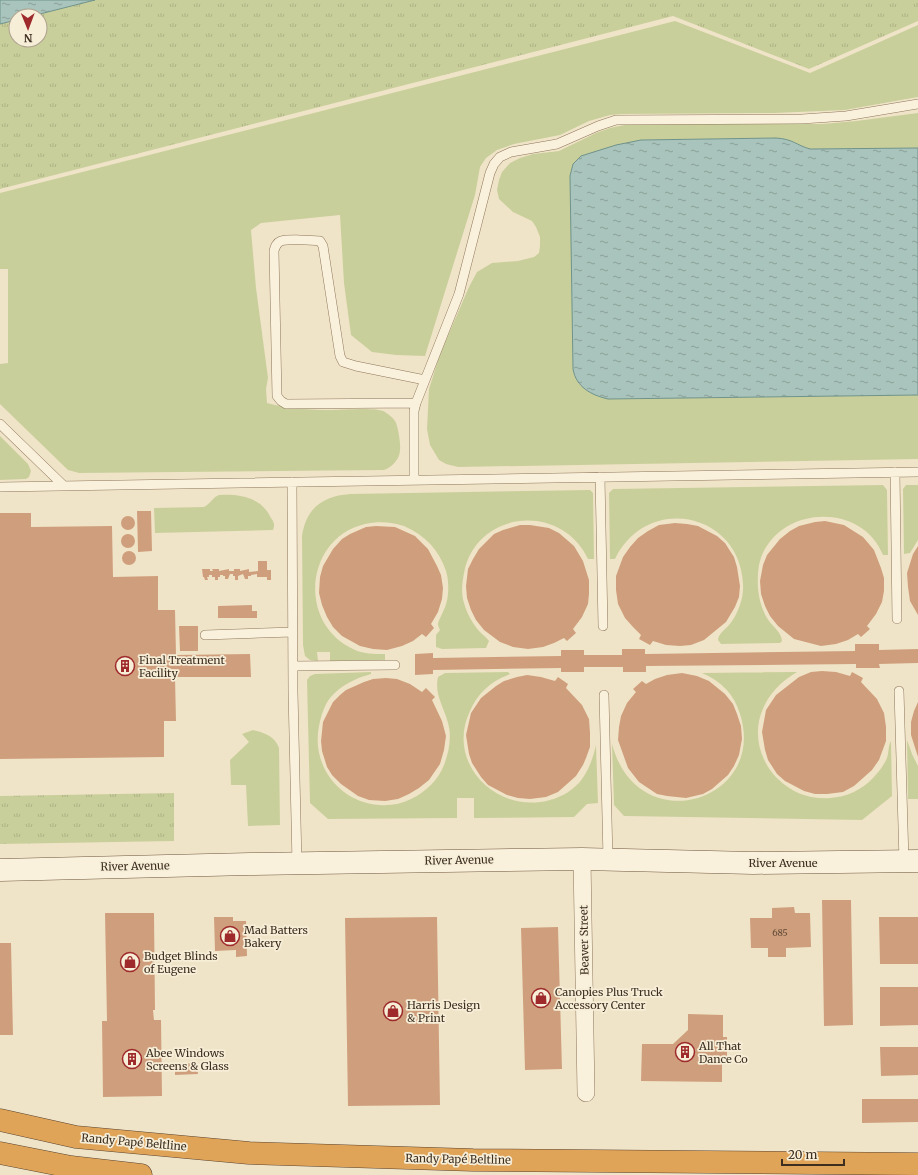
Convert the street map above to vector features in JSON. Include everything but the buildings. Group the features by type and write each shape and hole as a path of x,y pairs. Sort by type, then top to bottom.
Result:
{"highway":[{"name":"Randy Papé Beltline","path":"0,1120 76,1137 249,1153 473,1160 918,1164"},
{"path":"0,1153 71,1167 141,1175"}],"street":[{"name":"River Avenue","path":"0,870 297,863 582,859 752,863 911,861"},
{"name":"Beaver Street","path":"582,859 586,1093"}],"lane":[{"path":"414,480 414,411 416,403 459,294 490,173 494,164 500,157 511,152 557,144 598,126 616,120 802,119 846,116 918,104"},
{"path":"416,403 286,404 281,401 277,396 274,251 276,245 280,241 313,240 320,241 323,246 340,356 343,362 425,380"},
{"path":"0,424 64,486"},
{"path":"895,472 897,619"},
{"path":"0,487 918,472"},
{"path":"600,477 603,626"},
{"path":"292,482 293,666 297,863"},
{"path":"205,634 293,632"},
{"path":"293,666 395,665"},
{"path":"899,691 911,861"},
{"path":"604,695 608,859"}],"green space":[{"path":"95,0 918,0 918,21 809,69 673,16 0,189 0,24 8,22 8,48 48,48 48,12"},
{"path":"675,21 810,73 918,25 918,97 845,110 774,113 610,115 589,121 560,135 514,144 497,150 486,158 480,167 475,195 425,356 372,352 351,335 344,283 340,215 261,223 251,230 256,288 268,378 266,389 267,403 300,409 368,409 381,410 385,412 395,421 397,425 400,440 400,453 393,465 384,470 79,473 68,470 0,404 0,364 8,363 8,269 0,269 0,193"},
{"path":"918,113 918,148 810,149 801,147 794,142 776,138 641,140 578,383 592,393 608,399 918,395 918,459 458,467 446,464 439,460 430,445 427,429 429,389 440,354 469,287 477,272 492,263 518,261 534,257 539,253 540,237 532,221 513,212 499,199 497,190 499,180 502,172 510,163 533,154 559,151 596,133 624,125 822,124"},
{"path":"0,436 28,464 31,471 29,477 26,479 0,480"},
{"path":"883,485 887,490 888,555 883,555 872,537 856,525 838,518 818,517 798,521 781,531 767,545 759,565 758,587 762,608 769,621 780,635 782,641 780,643 721,644 718,640 718,637 730,624 737,613 742,598 743,584 738,560 726,540 710,527 690,520 669,519 648,525 630,538 615,559 610,559 609,493 613,489"},
{"path":"906,485 918,485 918,540 910,553 904,554 903,489"},
{"path":"590,490 593,493 594,559 588,559 575,541 559,528 540,522 520,521 501,526 485,536 472,552 464,573 462,596 470,619 477,629 489,641 486,648 442,649 436,647 436,635 440,630 438,622 448,596 448,579 439,556 425,539 404,526 385,522 365,524 345,532 330,546 320,563 316,582 316,602 323,620 335,637 357,651 385,654 385,660 330,661 330,652 317,652 318,661 310,660 305,656 303,645 302,536 307,518 317,505 332,497 350,494"},
{"path":"219,495 242,496 256,501 262,505 272,519 274,525 273,530 155,533 154,508 204,507"},
{"path":"371,672 371,674 349,683 334,693 324,708 319,726 319,754 324,767 331,779 340,789 352,797 379,805 391,805 407,801 426,789 435,781 446,760 449,750 450,734 438,695 438,677 445,673 508,672 510,674 496,681 485,689 470,711 464,730 464,749 470,766 481,781 495,792 512,800 530,803 550,800 568,792 579,783 589,767 596,745 598,803 587,804 574,817 474,818 474,798 457,798 457,818 328,819 310,803 307,680 310,676 315,674"},
{"path":"797,672 784,681 773,692 761,713 758,737 761,751 767,765 776,777 800,794 815,798 842,796 864,786 875,776 886,761 891,741 892,796 862,820 624,816 614,805 612,744 626,774 647,793 671,801 696,798 719,788 735,769 744,744 740,714 734,700 726,689 709,676 702,673"},
{"path":"253,730 272,738 279,748 280,825 248,826 246,785 231,785 230,760 249,742 242,734"},
{"path":"907,740 918,766 918,799 908,799"},
{"path":"174,793 174,841 0,844 0,796"}],"water":[{"path":"0,0 95,0 48,12 48,8 8,8 8,22 0,24"},
{"path":"776,138 791,141 810,149 918,148 918,395 608,399 585,389 577,381 573,369 570,176 573,164 581,156 616,145 641,140"}],"place":[{"name":"Final Treatment Facility","path":"125,666"},
{"name":"Mad Batters Bakery","path":"230,936"},
{"name":"Budget Blinds of Eugene","path":"130,962"},
{"name":"Canopies Plus Truck Accessory Center","path":"541,998"},
{"name":"Harris Design & Print","path":"393,1011"},
{"name":"All That Dance Co","path":"685,1052"},
{"name":"Abee Windows Screens & Glass","path":"132,1059"}]}
